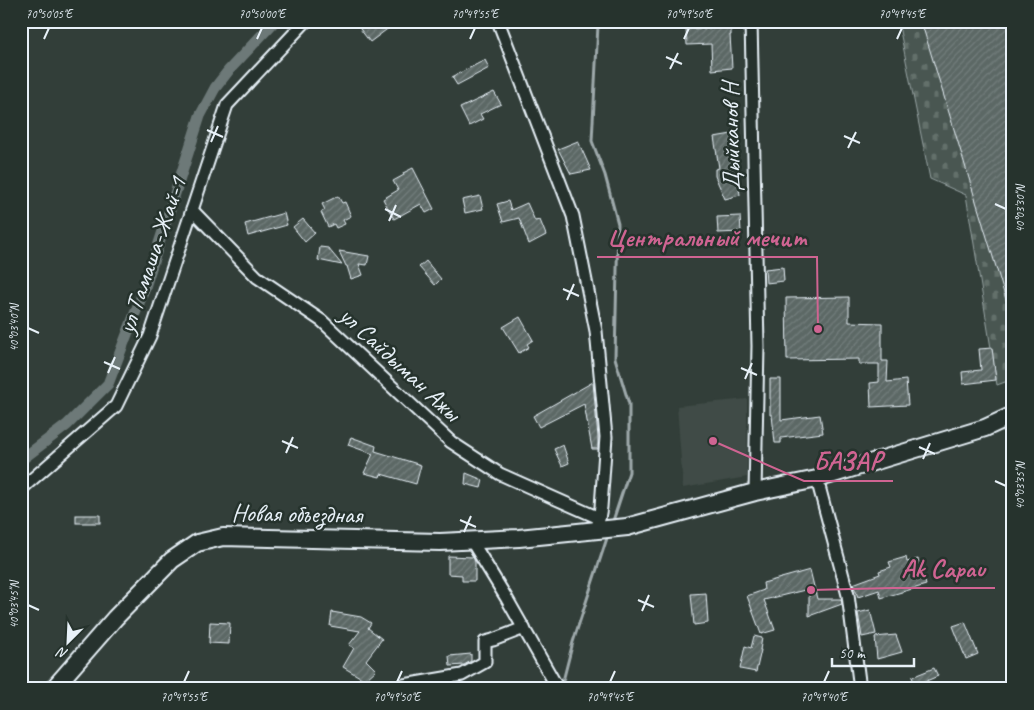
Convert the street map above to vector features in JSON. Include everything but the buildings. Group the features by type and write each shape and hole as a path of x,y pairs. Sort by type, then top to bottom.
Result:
{"main road":[{"name":"Новая объездная","path":"53,689 115,618 172,560 197,543 223,537 440,542 520,538 600,526 627,527 755,492 817,480 985,428 1013,415"}],"street":[{"name":"ул Тамаша-Жай-1","path":"21,489 116,406 150,336 227,105 306,21"},
{"path":"498,21 573,216 596,331 606,437 600,526"},
{"name":"Дыйканов Н","path":"751,21 758,346 755,492"},
{"name":"ул Сайдыман Ажы","path":"192,210 258,276 322,321 450,442 500,474 600,526"},
{"path":"817,480 848,595 860,689"},
{"path":"471,540 508,599 557,689"},
{"path":"398,689 404,685 462,675 485,662 484,642 524,628"}],"shaded area":[{"path":"747,399 747,477 683,488 677,406"}],"green space":[{"path":"898,21 1013,21 1013,379 997,385 966,195 930,179"}],"waterway":[{"path":"21,460 67,425 108,384 144,290 200,116 215,88 229,70 275,21"},
{"path":"596,21 598,25 592,141 605,175 618,224 615,358 629,404 629,472 612,524"},
{"path":"562,689 573,642 608,535"}],"place":[{"name":"Центральный мечит","path":"818,329"},
{"name":"БАЗАР","path":"713,441"},
{"name":"Ak Capau","path":"811,590"}]}
